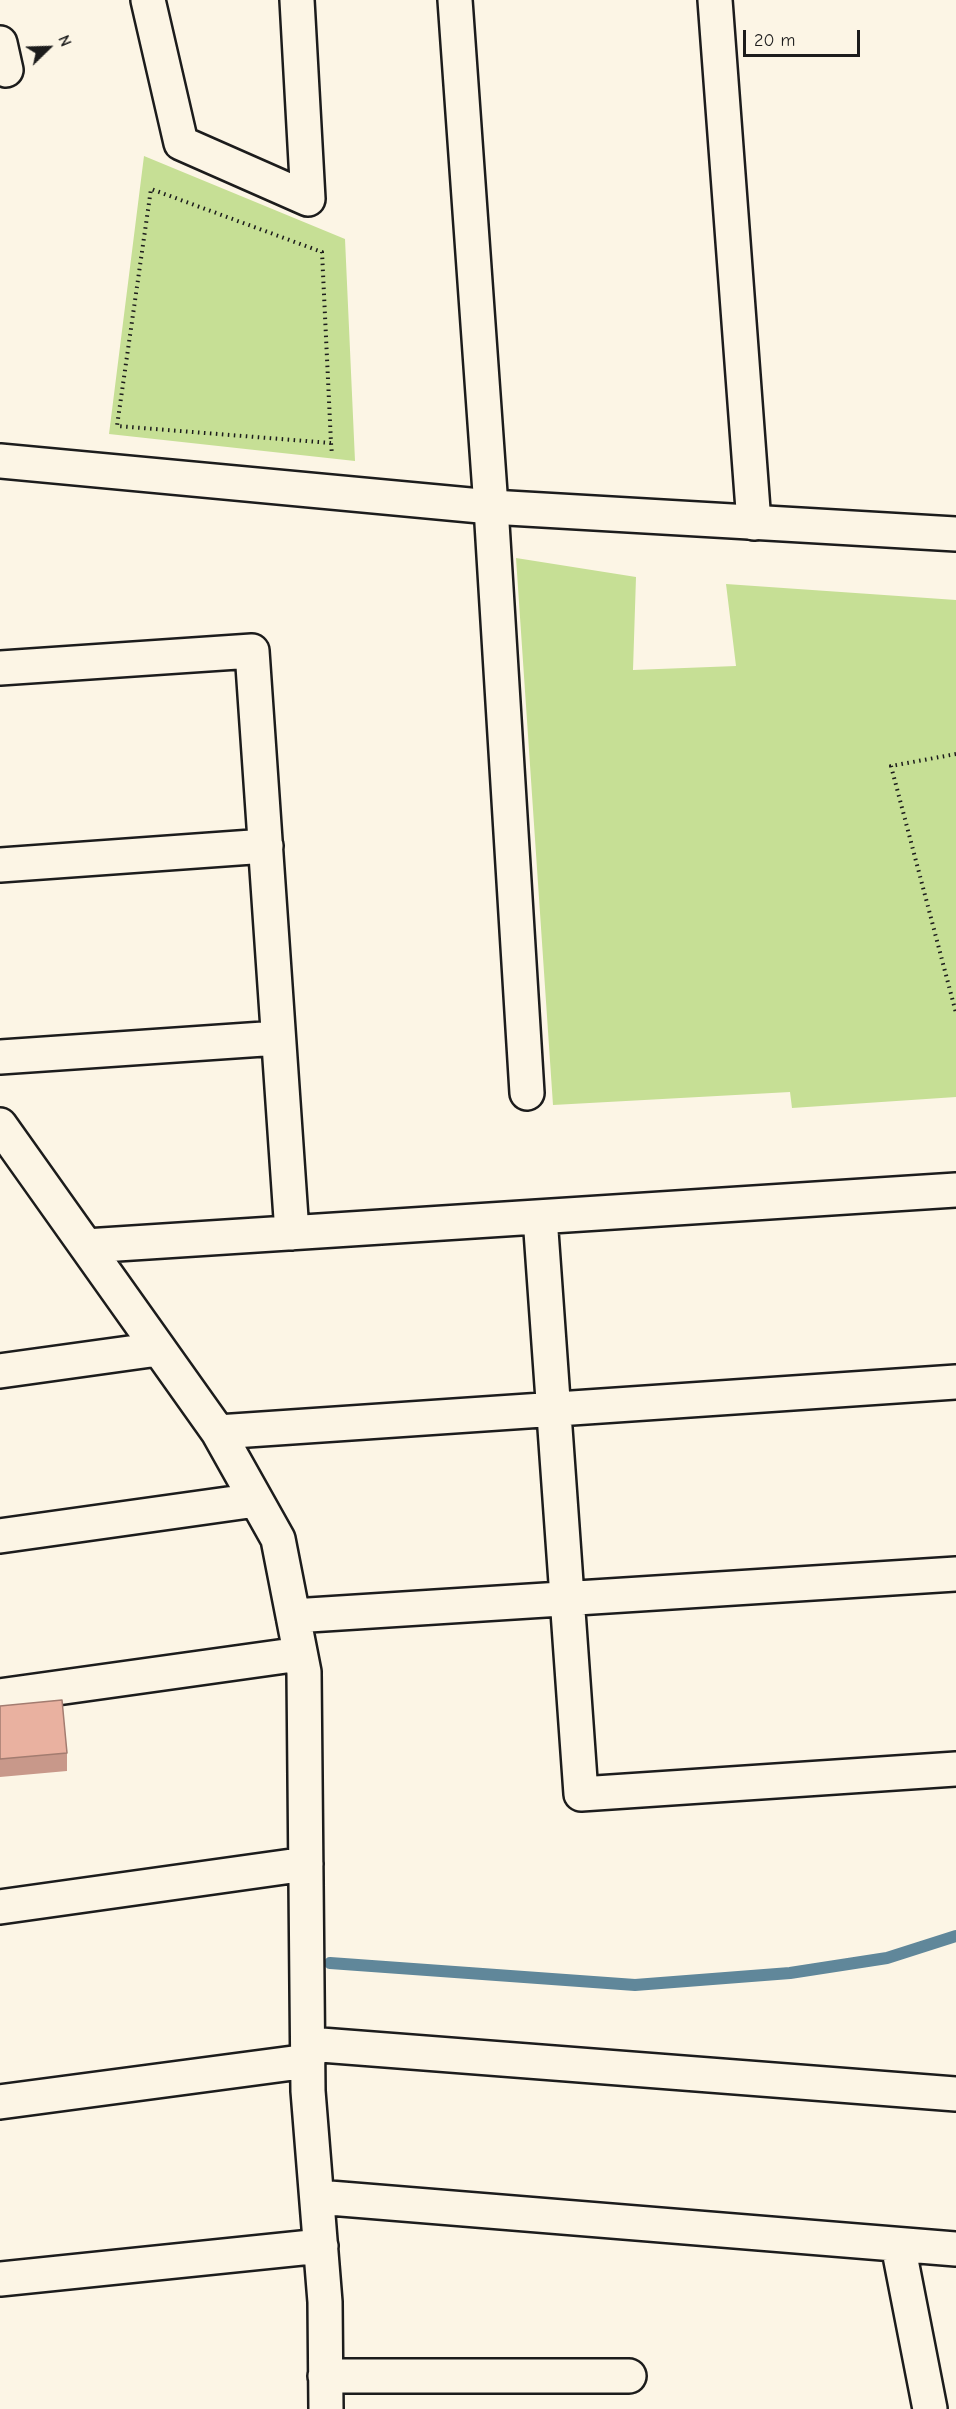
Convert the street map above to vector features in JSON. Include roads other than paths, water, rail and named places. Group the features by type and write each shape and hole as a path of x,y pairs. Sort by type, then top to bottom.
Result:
{"street":[{"path":"148,0 182,143 308,199 297,0"},
{"path":"455,0 491,507 527,1092"},
{"path":"715,0 754,523"},
{"path":"0,461 491,507 956,534"},
{"path":"0,668 252,651 292,1233"},
{"path":"0,865 266,846"},
{"path":"0,1057 278,1038"},
{"path":"3,1134 86,1245 218,1432 278,1539 304,1672 308,2052 325,2302 326,2409"},
{"path":"86,1245 956,1190"},
{"path":"540,1216 569,1598 581,1794 956,1769"},
{"path":"0,1371 158,1349"},
{"path":"218,1432 956,1382"},
{"path":"0,1536 256,1500"},
{"path":"293,1616 956,1574"},
{"path":"0,1696 300,1654"},
{"path":"0,1907 306,1864"},
{"path":"0,2102 308,2052 956,2094"},
{"path":"317,2198 956,2249"},
{"path":"898,2245 930,2409"},
{"path":"0,2279 321,2246"},
{"path":"325,2376 629,2376"}],"waterway":[{"path":"330,1963 635,1985 790,1973 887,1958 956,1936"}]}
